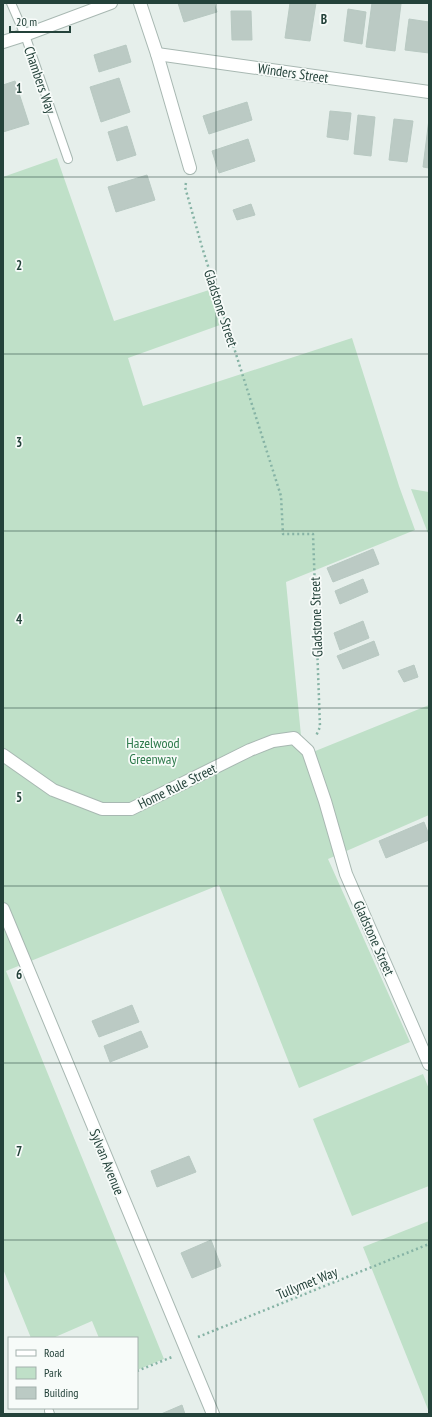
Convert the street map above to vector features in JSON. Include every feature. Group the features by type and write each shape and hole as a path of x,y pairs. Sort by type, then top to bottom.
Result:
{"street":[{"path":"3,42 111,3"},
{"path":"140,3 157,54 190,168"},
{"name":"Winders Street","path":"157,54 429,92"},
{"name":"Home Rule Street","path":"3,755 53,790 102,809 131,809 250,750 273,741 294,738 308,751"},
{"name":"Gladstone Street","path":"308,751 325,801 346,874 429,1064"},
{"name":"Sylvan Avenue","path":"3,909 176,1330 194,1367 213,1414"}],"lane":[{"name":"Chambers Way","path":"11,3 25,35 68,159"}],"path":[{"name":"Gladstone Street","path":"185,187 202,247 281,496 284,534 313,534 320,728 308,751"},
{"name":"Tullymet Way","path":"192,1340 429,1244"},
{"path":"138,1372 174,1357"}],"green space":[{"name":"Hazelwood Greenway","path":"57,158 114,321 209,290 220,325 128,358 143,406 352,338 399,486 415,530 286,582 303,756 429,705 429,815 328,859 410,1042 299,1088 219,885 6,971 164,1359 138,1370 138,1337 99,1337 92,1321 55,1337 31,1337 3,1269 3,177"},
{"path":"411,489 429,492 429,536"},
{"path":"423,1074 429,1089 429,1186 352,1216 313,1119"},
{"path":"429,1221 429,1412 363,1247"}],"building":[{"path":"178,3 214,3 217,12 184,22"},
{"path":"290,3 316,3 310,41 285,38"},
{"path":"372,3 401,4 395,51 366,47"},
{"path":"348,9 366,12 362,44 344,41"},
{"path":"231,11 251,11 252,40 232,40"},
{"path":"409,19 429,22 429,53 405,50"},
{"path":"126,45 131,62 99,72 94,55"},
{"path":"119,78 130,112 101,122 90,87"},
{"path":"15,81 29,124 3,132 3,85"},
{"path":"247,102 252,120 209,134 203,116"},
{"path":"330,111 351,113 348,140 327,137"},
{"path":"358,115 375,117 371,156 354,154"},
{"path":"394,119 413,121 407,162 389,160"},
{"path":"429,119 429,168 423,167"},
{"path":"127,126 136,155 117,161 108,132"},
{"path":"248,139 255,161 219,173 212,151"},
{"path":"147,175 155,200 116,212 108,187"},
{"path":"251,204 255,215 237,220 233,210"},
{"path":"373,549 379,564 333,582 327,568"},
{"path":"363,579 368,592 340,604 335,591"},
{"path":"363,621 369,638 340,650 334,633"},
{"path":"374,641 379,655 343,669 337,656"},
{"path":"414,665 418,677 404,682 398,671"},
{"path":"424,822 429,835 429,840 386,858 379,841"},
{"path":"132,1005 139,1022 99,1037 92,1021"},
{"path":"141,1031 148,1047 110,1062 104,1046"},
{"path":"189,1156 196,1172 157,1187 151,1171"},
{"path":"211,1240 221,1266 192,1278 181,1253"},
{"path":"182,1405 185,1414 161,1414"}]}
